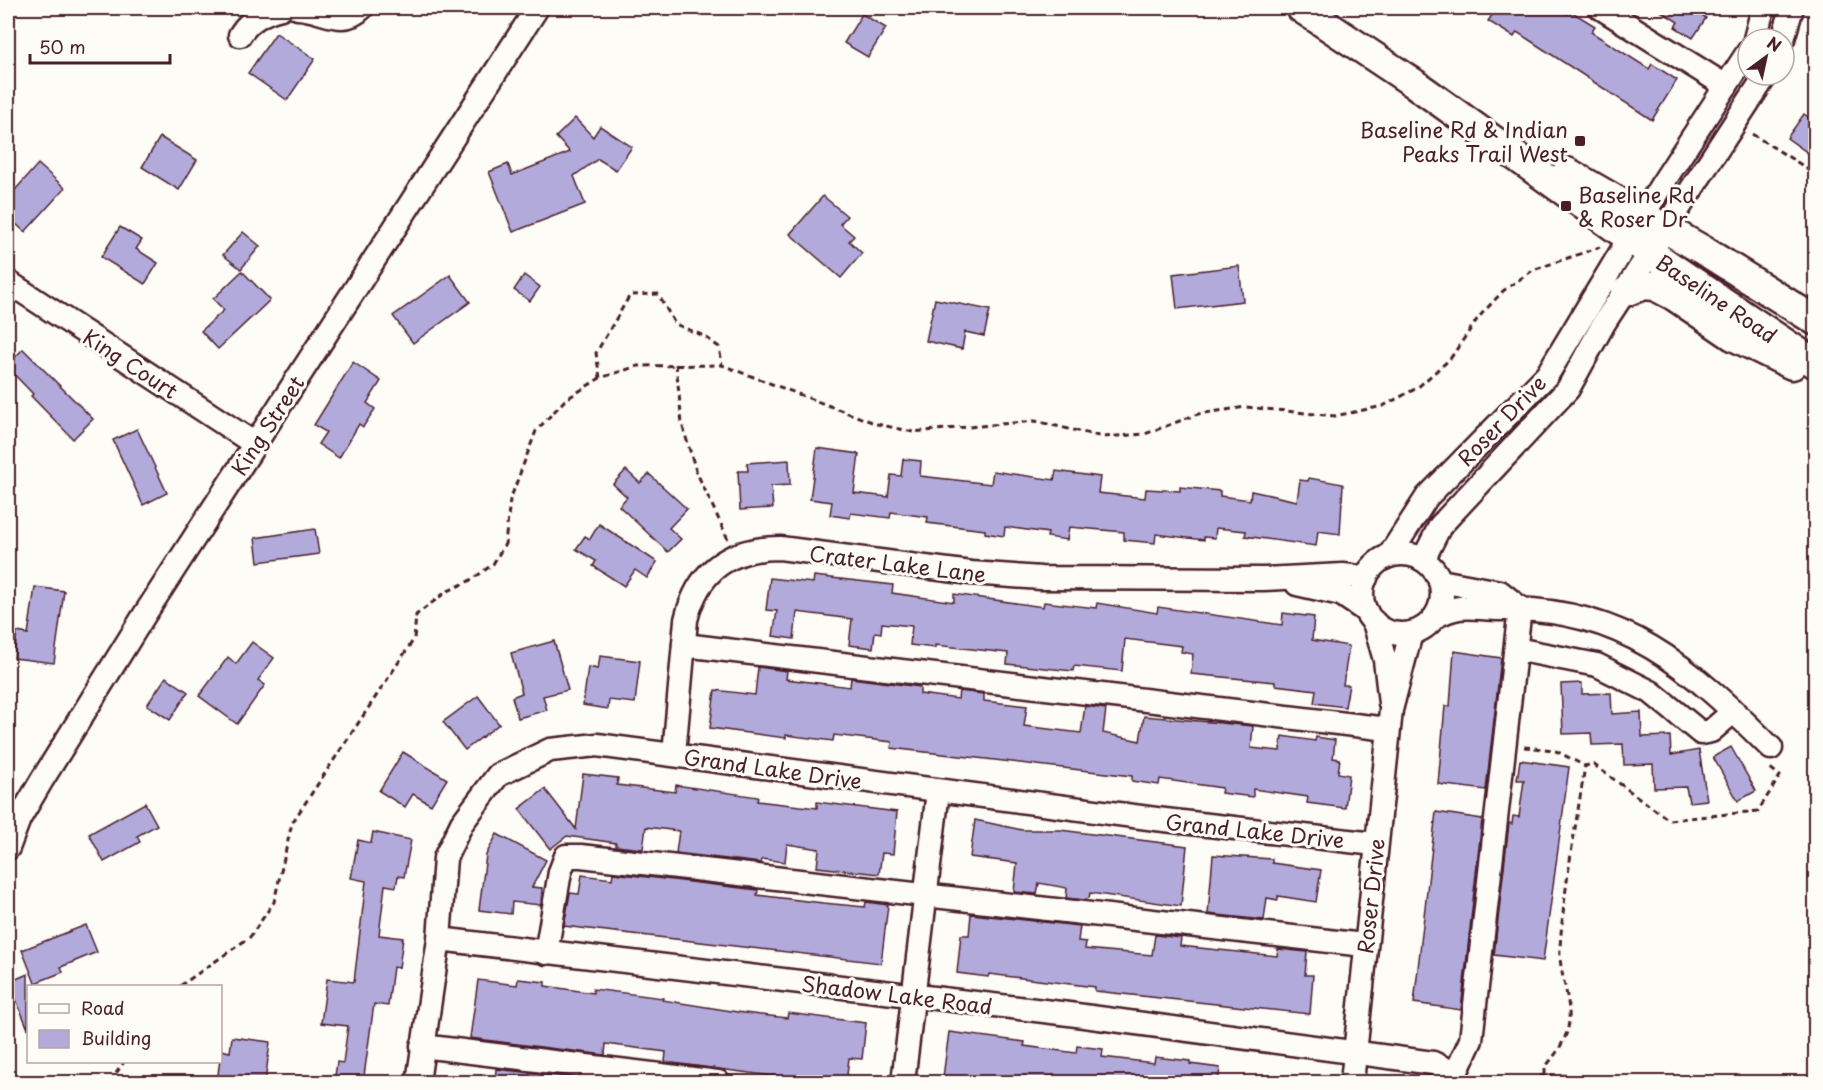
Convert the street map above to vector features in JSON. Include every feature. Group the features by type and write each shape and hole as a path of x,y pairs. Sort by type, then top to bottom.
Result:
{"main road":[{"name":"Baseline Road","path":"1301,8 1639,237 1815,364"},
{"name":"Baseline Road","path":"1639,237 1815,321"},
{"path":"1625,292 1643,285 1654,286 1674,296 1733,336 1784,362 1815,372"}],"street":[{"path":"240,35 246,25 260,16 281,8"},
{"path":"298,8 342,19 353,16 362,8"},
{"name":"King Street","path":"8,848 19,819 42,780 255,444 537,8"},
{"path":"1601,8 1726,86"},
{"path":"1758,27 1763,8"},
{"path":"1786,27 1792,8"},
{"path":"1639,237 1736,71"},
{"path":"1639,237 1736,123 1758,87"},
{"name":"Roser Drive","path":"1423,560 1440,526 1568,390 1604,323 1625,292 1639,237"},
{"name":"Roser Drive","path":"1389,556 1426,497 1547,375 1639,237"},
{"name":"King Court","path":"8,282 255,444"},
{"name":"Crater Lake Lane","path":"674,754 690,602 701,582 714,568 735,555 756,548 780,548 971,573 1041,578 1281,578 1342,575 1366,578"},
{"path":"1435,617 1441,605 1440,581 1434,569 1423,560 1404,554 1389,556 1377,563 1366,578 1362,594 1370,616 1388,631 1411,633 1424,628 1435,617 1451,608 1520,608 1573,615 1623,632 1699,678 1734,711 1767,755"},
{"name":"Crater Lake Lane","path":"1281,578 1303,587 1341,594 1370,616"},
{"path":"1440,581 1500,592 1520,608"},
{"path":"1453,1080 1471,1040 1520,608"},
{"name":"Roser Drive","path":"1370,616 1385,660 1389,720"},
{"name":"Roser Drive","path":"1352,1083 1364,945 1389,720 1411,633"},
{"path":"684,645 1389,720"},
{"path":"1516,649 1597,666 1651,692 1701,733 1711,731 1734,711"},
{"name":"Grand Lake Drive","path":"418,1083 439,939 445,858 462,823 498,775 550,750 597,745 938,791 1375,844"},
{"path":"903,1083 938,791"},
{"path":"546,953 560,872 566,856 925,893 1364,945"},
{"name":"Shadow Lake Road","path":"439,939 1069,1014 1433,1063 1448,1070 1453,1080"},
{"path":"422,1046 718,1083"}],"path":[{"path":"1736,123 1815,174"},
{"path":"183,985 250,937 274,902 292,823 414,639 416,615 446,592 473,579 493,564 504,544 510,500 536,431 565,400 600,378 638,366 722,365 877,424 914,432 1035,421 1103,437 1145,434 1198,414 1246,407 1335,416 1383,406 1417,388 1450,359 1478,318 1503,291 1533,270 1604,245 1639,237"},
{"path":"600,378 596,353 630,295 658,294 675,324 704,336 719,347 722,365"},
{"path":"676,364 682,424 696,471 735,555"},
{"path":"1505,746 1554,750 1585,766 1593,764 1669,820 1758,811 1780,776 1767,755"},
{"path":"1545,1074 1545,1067 1557,1053 1566,1032 1570,1008 1564,986 1560,949 1585,766"},
{"path":"110,1083 123,1063"},
{"path":"1531,1083 1545,1074 1647,1083"}],"building":[{"path":"1497,8 1557,8 1567,14 1569,10 1595,26 1591,32 1649,69 1652,64 1677,80 1652,120 1517,32 1514,37 1488,21"},
{"path":"1656,8 1691,8 1706,18 1693,38 1675,27 1678,22"},
{"path":"862,14 886,28 868,57 844,43"},
{"path":"276,33 315,59 287,100 248,73"},
{"path":"1804,114 1815,122 1815,158 1787,138"},
{"path":"575,118 593,137 600,126 632,147 616,170 598,159 574,176 585,204 513,232 489,172 508,164 512,175 570,152 556,137"},
{"path":"160,137 197,160 179,190 142,167"},
{"path":"38,164 65,188 25,232 8,217 8,198"},
{"path":"823,196 847,216 840,224 854,236 849,241 862,253 841,278 790,234"},
{"path":"120,227 142,240 136,249 158,263 145,284 101,257"},
{"path":"243,232 260,246 241,269 223,255"},
{"path":"1239,266 1243,301 1177,309 1173,274"},
{"path":"242,271 270,300 218,349 201,331 224,310 213,299"},
{"path":"450,275 470,302 413,343 393,316"},
{"path":"524,275 540,287 530,301 514,290"},
{"path":"935,299 990,310 984,336 965,332 962,349 926,341"},
{"path":"23,349 93,419 73,439 31,396 33,394 8,368 8,364"},
{"path":"353,362 381,381 367,403 375,409 363,427 359,424 339,458 318,444 326,432 314,425"},
{"path":"137,429 167,493 143,505 113,440"},
{"path":"817,448 859,454 854,493 888,497 891,475 901,476 903,459 921,461 920,476 991,484 993,471 1054,480 1056,471 1100,477 1098,493 1145,498 1146,489 1180,491 1180,487 1220,491 1220,496 1250,500 1251,491 1297,501 1300,480 1308,481 1309,478 1343,484 1340,534 1318,531 1316,546 1245,536 1246,531 1216,528 1215,538 1204,537 1204,540 1156,534 1155,543 1124,540 1124,532 1069,527 1067,540 1047,537 1048,533 1005,527 1004,536 985,533 985,530 927,523 928,517 891,512 890,518 851,513 850,518 830,515 832,502 810,499"},
{"path":"789,460 790,485 771,486 773,508 740,510 738,471 748,471 747,463"},
{"path":"626,470 640,483 649,474 687,509 669,528 681,539 668,552 619,506 627,497 613,484"},
{"path":"599,524 657,562 647,578 635,570 624,586 593,566 596,561 576,549 585,536 590,539"},
{"path":"315,529 319,554 258,562 255,538"},
{"path":"814,576 893,585 892,593 954,602 954,594 1043,607 1044,602 1096,608 1097,603 1157,613 1158,607 1282,625 1283,613 1314,617 1312,640 1349,646 1343,685 1349,685 1345,707 1314,703 1316,690 1275,685 1275,682 1191,674 1193,654 1181,652 1182,646 1125,639 1122,671 1074,666 1073,671 1007,664 1008,653 935,645 935,648 910,645 912,626 882,623 881,633 875,632 873,648 849,645 852,619 797,612 794,639 773,636 777,611 766,610 770,578 813,583"},
{"path":"35,587 64,591 54,663 14,658 17,632 28,634"},
{"path":"554,641 568,690 543,696 547,710 518,718 512,697 522,693 511,653"},
{"path":"252,642 274,658 258,680 265,685 237,724 199,696 228,657 236,664"},
{"path":"1454,651 1501,658 1486,790 1438,784 1445,706 1450,706"},
{"path":"600,656 640,661 635,703 609,700 608,709 583,705 588,667 598,669"},
{"path":"758,667 787,671 786,679 850,687 851,678 920,687 920,694 958,699 959,691 984,694 984,701 1027,706 1024,726 1081,733 1085,706 1106,709 1103,733 1140,741 1144,716 1253,726 1251,748 1280,751 1282,736 1315,741 1316,737 1335,740 1333,758 1340,759 1338,773 1349,775 1345,808 1307,803 1308,797 1253,789 1253,797 1221,793 1222,788 1160,779 1159,785 1132,781 1132,776 891,748 892,742 834,735 833,741 786,735 786,738 710,728 715,690 755,695"},
{"path":"166,677 188,692 170,720 147,705"},
{"path":"1582,683 1582,694 1611,693 1612,714 1641,712 1642,737 1670,736 1671,755 1699,750 1707,800 1689,802 1686,787 1654,788 1653,764 1624,765 1623,744 1592,745 1591,733 1563,734 1561,684"},
{"path":"478,696 499,724 465,750 443,722"},
{"path":"1731,747 1756,791 1738,801 1713,757"},
{"path":"403,752 447,779 431,805 413,794 405,807 379,791"},
{"path":"1520,760 1569,767 1543,961 1494,955 1509,823 1512,824 1513,816 1519,817 1524,780 1517,780"},
{"path":"583,774 618,778 617,785 675,792 676,785 758,797 757,801 817,808 817,802 897,812 893,854 882,853 879,874 817,867 819,849 787,844 785,862 762,859 761,863 676,853 679,831 646,827 643,849 567,836 550,849 519,809 545,789 576,829"},
{"path":"145,803 157,825 137,836 140,842 104,862 89,834"},
{"path":"1436,812 1482,819 1461,1010 1414,1003"},
{"path":"975,820 1022,830 1060,830 1187,846 1181,906 1090,893 1089,898 1084,900 1066,898 1067,888 1039,883 1037,894 1014,892 1017,863 970,857"},
{"path":"373,832 411,840 404,877 398,876 396,887 385,885 379,935 403,938 399,968 393,967 388,1006 374,1004 363,1083 334,1083 337,1062 343,1063 348,1026 321,1023 327,979 354,982 366,881 351,878 358,840 371,843"},
{"path":"497,834 546,860 532,887 542,888 541,905 512,902 511,914 479,910 486,855"},
{"path":"1213,855 1272,859 1272,863 1321,870 1316,902 1278,896 1278,900 1267,898 1264,920 1208,914"},
{"path":"613,873 758,890 757,895 823,903 865,907 866,902 888,905 881,963 564,926 570,893 579,894 582,875 612,879"},
{"path":"971,914 1080,926 1078,941 1086,942 1085,949 1152,955 1155,935 1181,938 1180,946 1277,956 1278,949 1307,952 1305,975 1313,975 1310,1014 1095,991 1095,987 989,974 988,977 957,973 961,935 969,935"},
{"path":"86,925 97,952 61,967 63,972 35,983 22,950"},
{"path":"28,974 27,1027 9,982"},
{"path":"518,979 545,982 545,986 593,993 593,989 663,998 662,1000 744,1013 787,1018 788,1013 866,1023 862,1059 849,1058 846,1083 826,1083 665,1062 666,1052 606,1044 605,1055 470,1038 478,980 517,985"},
{"path":"949,1032 1025,1042 1024,1046 1076,1053 1077,1046 1103,1049 1102,1057 1154,1063 1155,1057 1190,1061 1190,1064 1220,1068 1218,1083 954,1083 955,1078 943,1077"},
{"path":"232,1037 270,1042 265,1083 217,1083 219,1063 222,1063 222,1050 230,1052"},
{"path":"496,1069 602,1081 602,1083 495,1083"}],"place":[{"name":"Baseline Rd & Indian Peaks Trail West","path":"1580,141"},
{"name":"Baseline Rd & Roser Dr","path":"1566,206"}]}
